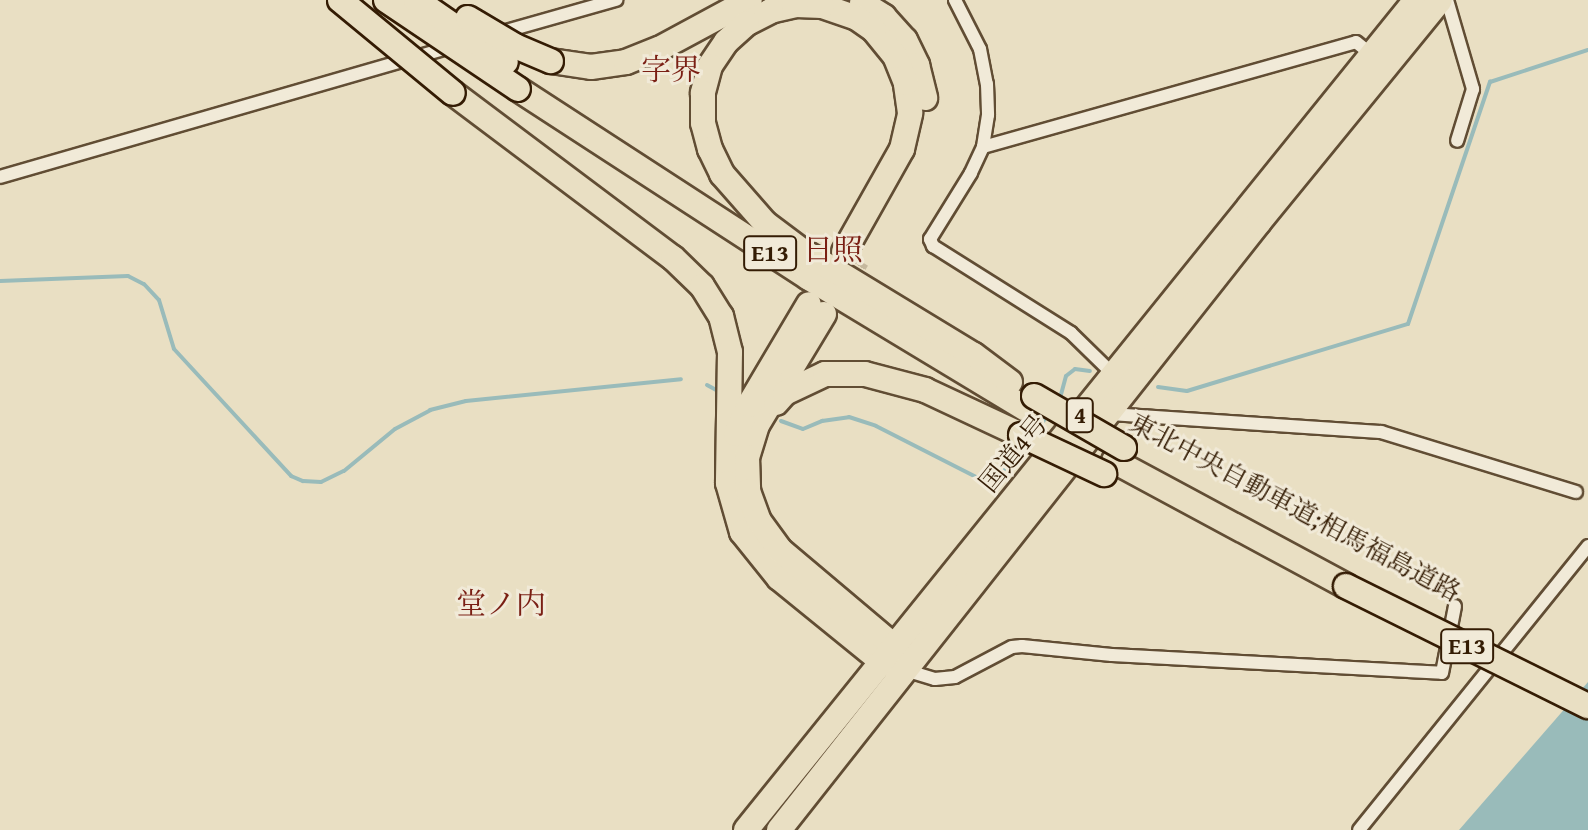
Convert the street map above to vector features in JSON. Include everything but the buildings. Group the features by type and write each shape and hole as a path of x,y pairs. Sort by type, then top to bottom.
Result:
{"highway":[{"path":"340,0 453,93 673,258 702,286 721,316 730,352 730,500 752,547 779,578 887,653"},
{"name":"東北中央自動車道;相馬福島道路","path":"386,0 1010,382 1030,403"},
{"name":"東北中央自動車道;相馬福島道路","path":"416,0 524,84 797,270 1030,403 1114,461 1313,568 1348,578 1588,690"},
{"path":"439,0 515,46 551,61 591,67 626,62 659,49 750,0"},
{"path":"856,0 884,17 905,40 922,80 925,112 921,143 909,175 851,255 902,149 910,113 906,83 895,56 874,30 857,18 822,6 796,5 771,11 747,23 726,42 710,66 703,93 703,123 722,174 757,216 801,250 974,355 1010,382"},
{"name":"国道4号","path":"779,830 905,670 1098,408 1113,374 1416,0"},
{"name":"国道4号","path":"746,830 887,653 1098,408 1440,0"},
{"path":"729,451 749,405 816,309 757,425 746,474 752,506 764,529 794,565 905,670"},
{"path":"757,425 785,393 825,374 845,372 892,379 925,390 1021,435 1114,461"},
{"name":"東北中央自動車道;相馬福島道路","path":"1114,461 1348,578 1588,706"}],"street":[{"path":"0,177 616,0"},
{"path":"955,0 980,49 987,84 983,147 971,173 932,232 933,246 1071,333 1113,374"},
{"path":"1447,0 1473,89 1457,141"},
{"path":"983,147 1356,42 1372,55"},
{"path":"1098,408 1381,432 1576,492"},
{"path":"1359,830 1588,546"},
{"path":"905,670 935,679 955,677 1012,647 1022,646 1112,655 1442,673 1455,606"}],"water":[{"path":"1588,682 1588,830 1459,830"}],"waterway":[{"path":"1158,387 1187,391 1408,324 1490,82 1588,50"},
{"path":"0,281 128,276 144,284 159,300 174,349 291,476 303,481 321,482 344,471 395,429 430,410 466,401 681,379"},
{"path":"1059,402 1066,376 1075,369 1090,371"},
{"path":"707,385 716,390"},
{"path":"1034,433 1048,415"},
{"path":"781,421 803,429 822,421 849,417 876,426 982,480 1001,473 1024,447"}],"tunnel":[{"path":"836,294 858,259"}],"district":[{"name":"字界","path":"671,69"},
{"name":"日照","path":"833,249"},
{"name":"堂ノ内","path":"501,603"}]}
